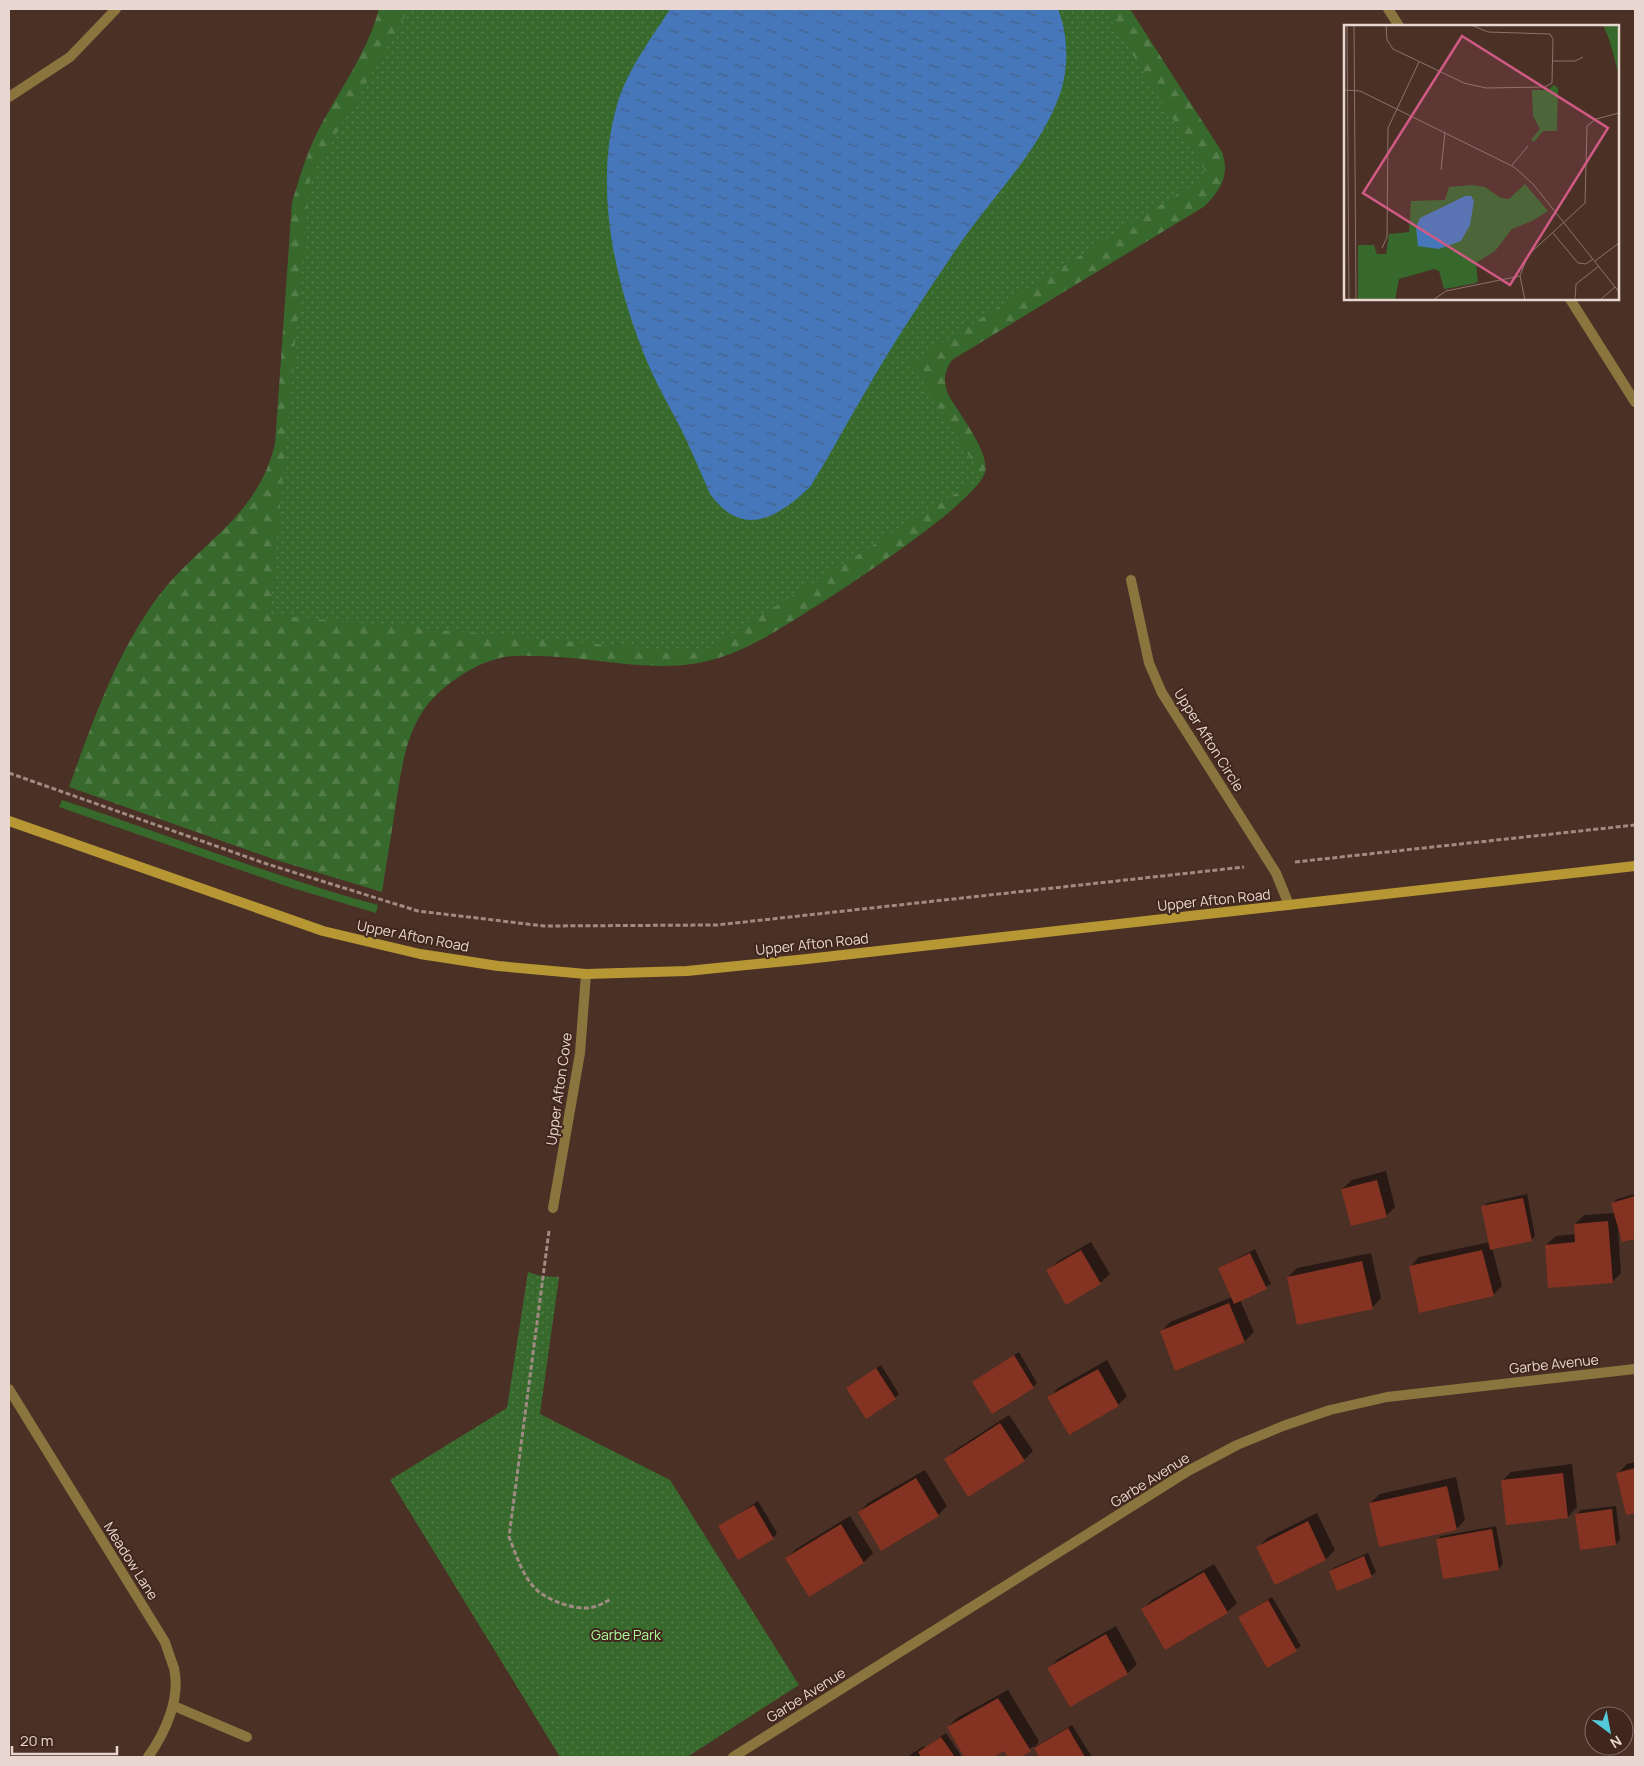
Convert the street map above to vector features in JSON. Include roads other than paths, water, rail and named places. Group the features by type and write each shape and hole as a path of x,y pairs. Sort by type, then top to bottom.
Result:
{"street":[{"path":"9,97 70,57 116,9"},
{"path":"1388,9 1398,25"},
{"path":"1571,300 1635,402"},
{"name":"Upper Afton Circle","path":"1131,580 1149,663 1162,693 1271,864 1289,905"},
{"name":"Upper Afton Road","path":"9,821 264,911 371,944 473,962 586,974 661,972 807,960 1635,866"},
{"name":"Upper Afton Cove","path":"553,1208 578,1062 586,974"},
{"name":"Garbe Avenue","path":"733,1757 1188,1471 1237,1445 1283,1426 1387,1397 1635,1369"},
{"name":"Meadow Lane","path":"9,1389 164,1642 174,1670 174,1706 158,1743 148,1757"},
{"path":"174,1706 247,1738"}],"water":[{"path":"670,9 1058,9 1064,29 1066,60 1064,81 1052,113 1041,134 1015,172 957,248 922,300 810,487 785,508 773,515 760,519 747,520 735,516 722,508 710,494 682,431 652,373 636,334 617,269 611,236 607,169 610,137 617,105 633,67"}],"park label":[{"name":"Garbe Park","path":"626,1635"}]}
